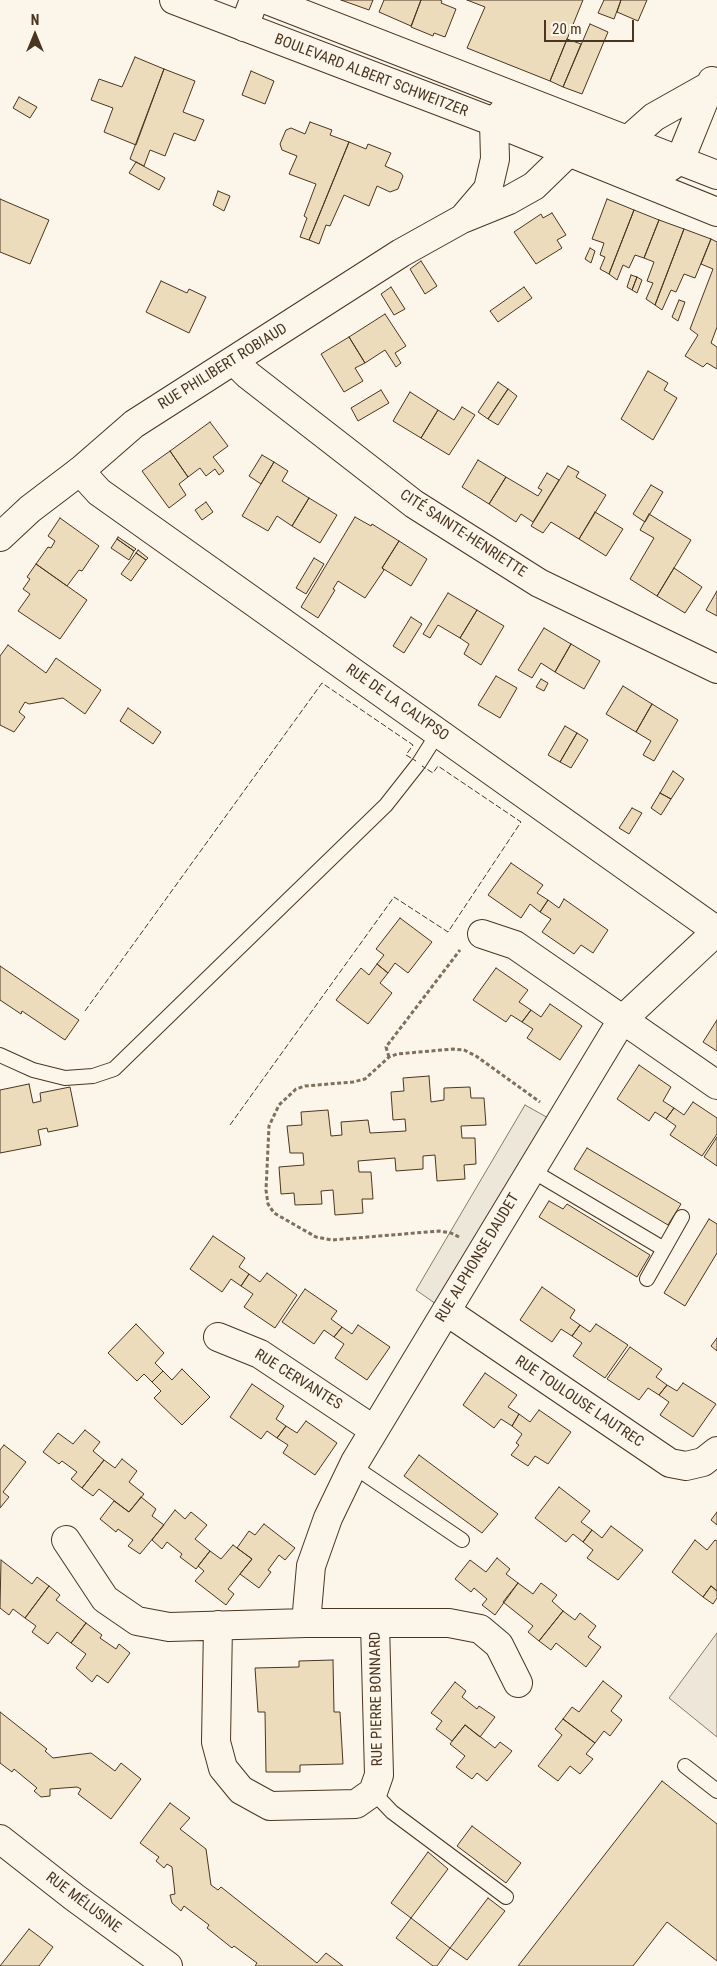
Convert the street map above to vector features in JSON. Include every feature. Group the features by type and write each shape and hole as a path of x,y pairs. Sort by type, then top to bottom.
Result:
{"street":[{"name":"BOULEVARD ALBERT SCHWEITZER","path":"174,0 244,27 499,107 628,140 717,175"},
{"path":"244,27 254,0"},
{"name":"BOULEVARD ALBERT SCHWEITZER","path":"267,0 499,107 567,143 717,212"},
{"path":"567,143 614,153 654,117 713,79"},
{"path":"567,143 581,145 658,175 680,160 713,79"},
{"name":"RUE PHILIBERT ROBIAUD","path":"462,219 488,189 495,159 499,107"},
{"name":"RUE PHILIBERT ROBIAUD","path":"0,537 30,509 80,471 134,424 401,253 462,219 509,200 534,186 567,143"},
{"name":"CITÉ SAINTE-HENRIETTE","path":"234,361 248,375 414,504 539,584 717,669"},
{"name":"RUE DE LA CALYPSO","path":"80,471 99,492 717,931"},
{"name":"RUE ALPHONSE DAUDET","path":"306,1623 311,1566 328,1518 353,1466 374,1430 622,1020 717,931"},
{"path":"482,934 515,945 717,1085"},
{"name":"RUE TOULOUSE LAUTREC","path":"446,1311 670,1463 686,1466 703,1462 717,1451"},
{"name":"RUE CERVANTES","path":"218,1337 260,1354 374,1430"},
{"name":"RUE PIERRE BONNARD","path":"66,1540 105,1600 137,1621 169,1627 306,1623 450,1623 480,1629 499,1645 518,1683"},
{"name":"RUE PIERRE BONNARD","path":"373,1792 379,1775 375,1624"},
{"path":"218,1625 216,1742 223,1768 241,1790 270,1806 356,1804 373,1792"},
{"name":"RUE MÉLUSINE","path":"0,1839 74,1897 168,1966"}],"lane":[{"path":"0,1056 33,1070 65,1078 93,1076 114,1069 386,805 438,733"},
{"path":"531,1170 664,1249"},
{"path":"648,1279 682,1217"},
{"path":"353,1466 462,1540"},
{"path":"686,1766 717,1791"},
{"path":"373,1792 392,1812 506,1897"}],"path":[{"path":"389,1057 386,1047 462,947 482,934"},
{"path":"482,1249 451,1233 439,1231 332,1240 316,1237 279,1217 268,1204 266,1190 269,1126 279,1105 288,1096 305,1086 353,1082 365,1079 389,1057 397,1054 464,1050 476,1056 527,1094 563,1117"}],"shaded area":[{"path":"525,1105 559,1124 446,1311 416,1290"},
{"path":"717,1633 717,1737 669,1698"}],"building":[{"path":"341,0 373,0 369,10"},
{"path":"384,0 421,0 411,26 379,12"},
{"path":"421,0 440,0 442,1 441,3 456,9 445,37 434,33 433,36 411,27"},
{"path":"467,0 583,0 550,81 467,48 485,7"},
{"path":"604,0 621,0 614,19 598,13"},
{"path":"621,0 647,0 638,21 617,12"},
{"path":"590,24 608,32 582,94 563,87"},
{"path":"567,39 581,44 563,87 550,81"},
{"path":"135,57 164,69 136,145 104,132 113,108 91,100 99,79 122,87"},
{"path":"164,69 195,81 183,112 204,120 195,141 174,133 165,156 150,150 144,166 130,159"},
{"path":"251,71 274,81 265,104 242,95"},
{"path":"19,97 37,107 30,118 13,108"},
{"path":"310,122 332,130 330,135 349,142 309,240 300,237 307,218 304,216 316,184 289,174 297,156 282,150 280,144 286,130 291,128 305,134"},
{"path":"349,142 366,149 368,144 391,153 385,166 401,173 403,176 398,189 390,192 377,186 369,206 344,195 330,226 326,225 319,244 309,240"},
{"path":"136,162 165,178 159,190 129,173"},
{"path":"218,191 230,196 224,211 213,205"},
{"path":"0,199 49,220 30,264 0,252"},
{"path":"607,199 634,210 609,274 600,269 605,257 600,255 604,243 592,239"},
{"path":"634,210 659,220 644,258 635,255 629,268 623,265 617,280 609,274"},
{"path":"552,213 566,235 557,240 562,248 536,264 514,232 541,214 543,218"},
{"path":"659,220 684,229 655,305 646,299 653,283 647,281 654,262 644,258"},
{"path":"684,229 711,239 695,278 684,274 676,292 671,290 662,310 655,305"},
{"path":"711,239 717,242 717,327 711,343 717,347 717,369 707,363 703,367 685,356 698,335 690,329 713,269 701,264"},
{"path":"590,248 595,251 591,263 585,259"},
{"path":"421,261 437,286 425,294 410,269"},
{"path":"631,275 637,277 632,290 627,287"},
{"path":"637,277 642,280 637,293 632,290"},
{"path":"161,281 187,293 189,289 206,297 189,333 146,312"},
{"path":"391,287 405,309 394,315 381,294"},
{"path":"524,287 532,298 498,322 490,311"},
{"path":"679,300 685,302 678,321 672,317"},
{"path":"385,314 406,346 395,353 401,363 396,367 385,350 365,363 349,337"},
{"path":"349,337 365,363 355,368 363,381 344,392 321,354"},
{"path":"648,371 668,383 664,390 677,398 653,440 621,419"},
{"path":"498,382 508,389 488,419 478,412"},
{"path":"508,389 517,396 498,425 488,419"},
{"path":"381,390 389,403 358,421 351,408"},
{"path":"410,392 438,410 421,438 393,421"},
{"path":"462,407 475,415 449,455 421,438 438,410 454,420"},
{"path":"210,422 228,446 213,457 224,471 219,475 215,469 206,476 200,468 188,477 170,451"},
{"path":"170,451 188,477 179,484 186,495 169,508 142,471"},
{"path":"262,455 274,462 261,484 249,476"},
{"path":"478,460 506,477 489,504 462,487"},
{"path":"274,462 288,471 282,481 309,498 292,526 277,516 268,531 242,516"},
{"path":"568,466 579,472 576,477 606,495 579,539 551,522 543,533 531,526"},
{"path":"547,473 559,480 533,522 521,514 516,522 489,504 506,477 538,496 542,490 538,488"},
{"path":"651,485 663,492 645,522 633,514"},
{"path":"309,498 337,515 320,543 292,526"},
{"path":"206,502 213,512 202,520 195,510"},
{"path":"595,512 623,529 606,556 579,539"},
{"path":"649,514 691,540 657,596 630,579 654,538 640,530"},
{"path":"355,517 371,526 372,524 399,541 382,568 384,570 365,598 338,581 333,589 335,590 318,618 301,607"},
{"path":"60,518 99,546 82,571 79,570 67,586 36,564 48,547 51,548 55,541 48,536"},
{"path":"118,537 136,549 134,551 117,539"},
{"path":"117,539 134,551 129,560 111,548"},
{"path":"399,541 427,559 411,586 382,568"},
{"path":"138,550 148,558 146,560 136,553"},
{"path":"136,553 146,560 131,581 121,574"},
{"path":"314,558 324,564 306,594 296,588"},
{"path":"36,564 87,600 60,639 18,611 30,594 23,589 30,579 27,577"},
{"path":"674,568 702,587 685,613 657,596"},
{"path":"717,591 717,616 706,610"},
{"path":"448,593 477,610 460,638 438,625 430,638 423,634"},
{"path":"477,610 504,626 481,665 464,654 469,644 460,638"},
{"path":"411,617 422,624 404,653 393,646"},
{"path":"544,628 571,644 555,672 541,663 532,678 518,670"},
{"path":"571,644 600,661 584,689 555,672"},
{"path":"8,645 46,673 56,658 101,690 85,714 63,698 29,704 25,702 19,712 25,717 14,732 0,725 0,656"},
{"path":"496,676 517,688 500,718 478,705"},
{"path":"541,679 548,683 544,691 536,687"},
{"path":"623,686 652,704 636,732 606,714"},
{"path":"652,704 678,720 654,761 643,755 651,741 636,732"},
{"path":"128,708 161,732 153,744 120,721"},
{"path":"565,726 577,733 560,762 548,755"},
{"path":"577,733 588,740 571,768 560,762"},
{"path":"673,771 684,779 671,799 660,793"},
{"path":"660,793 671,799 661,815 651,808"},
{"path":"632,808 642,813 629,834 619,828"},
{"path":"511,863 543,885 537,893 548,900 540,912 530,904 521,918 488,895"},
{"path":"564,899 608,930 593,953 581,945 574,954 542,932 551,919 540,912 548,900 559,908"},
{"path":"400,918 432,942 408,973 395,963 388,973 377,964 384,955 376,949"},
{"path":"377,964 388,973 380,983 392,993 368,1024 336,1000 361,968 369,975"},
{"path":"0,966 79,1020 65,1040 22,1011 21,1014 0,1000"},
{"path":"496,968 528,990 519,1002 531,1010 522,1022 511,1015 506,1022 473,1000"},
{"path":"550,1004 582,1026 560,1060 527,1038 533,1029 522,1022 531,1010 541,1017"},
{"path":"717,1020 717,1051 703,1042"},
{"path":"639,1065 671,1087 663,1101 674,1108 666,1119 655,1112 649,1121 617,1099"},
{"path":"429,1076 431,1102 444,1100 444,1088 470,1087 471,1098 484,1098 486,1125 461,1126 462,1138 475,1138 476,1164 464,1165 465,1179 437,1181 435,1155 423,1156 423,1169 396,1171 395,1158 358,1161 359,1172 371,1172 373,1199 362,1199 363,1213 335,1215 333,1190 321,1191 322,1204 295,1205 294,1193 281,1194 279,1167 304,1165 303,1153 290,1153 287,1126 302,1125 301,1112 328,1110 331,1136 342,1135 341,1122 368,1120 370,1133 406,1131 405,1119 393,1120 391,1092 404,1091 403,1078"},
{"path":"29,1084 33,1103 41,1101 40,1093 70,1087 78,1126 48,1132 47,1128 38,1130 41,1145 0,1153 0,1090"},
{"path":"693,1102 717,1118 717,1134 702,1156 670,1135 676,1126 666,1119 674,1108 684,1115"},
{"path":"717,1137 717,1166 704,1157"},
{"path":"587,1148 681,1204 668,1225 574,1169"},
{"path":"549,1201 563,1209 567,1204 650,1255 637,1277 539,1217"},
{"path":"709,1219 717,1224 717,1253 685,1306 664,1293"},
{"path":"213,1236 245,1258 239,1267 249,1274 241,1286 231,1279 222,1292 190,1269"},
{"path":"267,1273 297,1295 275,1328 244,1307 253,1294 241,1286 249,1274 260,1282"},
{"path":"542,1287 575,1310 570,1318 580,1325 572,1336 561,1329 552,1342 520,1320"},
{"path":"305,1289 337,1311 331,1319 342,1327 334,1337 324,1330 314,1344 282,1322"},
{"path":"136,1324 164,1353 155,1363 163,1371 152,1382 144,1374 137,1381 108,1353"},
{"path":"596,1324 628,1345 605,1378 573,1356 582,1343 572,1336 580,1325 590,1332"},
{"path":"358,1325 390,1347 367,1380 335,1358 344,1344 334,1337 342,1327 352,1334"},
{"path":"717,1338 717,1351 711,1346"},
{"path":"630,1347 662,1369 656,1377 667,1385 659,1395 648,1388 639,1400 607,1379"},
{"path":"182,1369 210,1397 182,1425 154,1398 161,1391 152,1382 163,1371 172,1380"},
{"path":"485,1373 517,1395 508,1407 519,1414 512,1426 501,1419 494,1428 463,1405"},
{"path":"683,1383 716,1404 693,1437 660,1415 669,1402 659,1395 667,1385 677,1391"},
{"path":"252,1384 284,1406 276,1419 286,1426 277,1438 267,1431 261,1439 230,1417"},
{"path":"539,1410 571,1432 548,1464 535,1456 528,1466 511,1455 519,1445 516,1443 522,1434 512,1426 519,1414 530,1422"},
{"path":"306,1421 337,1443 315,1475 283,1453 288,1445 277,1438 286,1426 297,1433"},
{"path":"85,1430 100,1442 93,1451 104,1460 82,1488 71,1479 77,1472 62,1461 59,1464 43,1452 58,1433 73,1444"},
{"path":"4,1445 26,1462 3,1492 9,1497 0,1508 0,1450"},
{"path":"419,1455 498,1514 482,1533 404,1476"},
{"path":"122,1459 137,1471 129,1482 144,1494 129,1512 99,1489 93,1496 82,1488 104,1460 115,1468"},
{"path":"559,1487 590,1511 581,1522 592,1530 583,1542 573,1534 566,1542 535,1518"},
{"path":"141,1497 156,1509 152,1516 164,1525 140,1554 128,1546 133,1540 118,1529 116,1532 100,1519 114,1501 129,1512"},
{"path":"175,1510 185,1519 191,1512 207,1525 195,1539 210,1551 196,1569 180,1557 182,1554 167,1542 162,1549 152,1540"},
{"path":"717,1512 717,1525 711,1520"},
{"path":"264,1524 295,1548 285,1560 279,1555 268,1570 271,1572 259,1588 240,1574 252,1559 237,1548 249,1531 255,1535"},
{"path":"611,1526 643,1550 618,1580 587,1558 593,1550 583,1542 592,1530 602,1538"},
{"path":"695,1540 707,1550 715,1540 717,1541 717,1591 711,1586 703,1597 672,1572"},
{"path":"233,1545 252,1559 228,1589 234,1594 226,1605 195,1581 204,1571 198,1566 210,1551 221,1559"},
{"path":"497,1558 510,1569 506,1574 518,1583 495,1615 482,1605 487,1599 474,1588 471,1592 455,1579 470,1560 486,1572"},
{"path":"1,1560 32,1584 37,1577 49,1586 25,1618 13,1609 9,1615 0,1608"},
{"path":"518,1583 533,1594 541,1583 557,1595 552,1601 563,1611 539,1641 528,1632 533,1626 503,1602"},
{"path":"49,1586 60,1595 56,1600 86,1623 71,1643 57,1632 48,1644 32,1632 36,1626 25,1618"},
{"path":"711,1586 717,1591 717,1598 713,1604 703,1597"},
{"path":"563,1611 575,1620 580,1613 596,1626 588,1637 601,1647 586,1667 556,1643 551,1650 539,1641"},
{"path":"86,1623 102,1635 100,1638 116,1649 119,1644 130,1653 108,1683 97,1675 92,1682 76,1668 86,1654 71,1643"},
{"path":"333,1660 334,1712 340,1712 343,1764 300,1765 300,1772 266,1772 265,1712 258,1712 255,1668 299,1667 299,1661"},
{"path":"603,1681 622,1696 611,1711 622,1720 610,1736 604,1731 595,1743 563,1719 572,1707 579,1712"},
{"path":"455,1682 466,1691 462,1697 477,1709 479,1706 495,1717 480,1737 465,1725 452,1741 436,1729 442,1721 431,1713"},
{"path":"0,1712 47,1749 45,1751 53,1758 91,1753 115,1771 121,1763 141,1779 111,1819 78,1794 81,1789 77,1787 50,1789 50,1796 41,1797 34,1791 37,1788 14,1769 12,1772 0,1763"},
{"path":"563,1719 595,1743 586,1754 593,1759 580,1774 570,1766 558,1781 538,1766 562,1735 555,1729"},
{"path":"465,1725 495,1748 500,1742 512,1751 487,1781 477,1773 472,1779 456,1767 465,1756 450,1744"},
{"path":"662,1781 717,1824 717,1961 667,1922 633,1966 518,1966"},
{"path":"170,1803 190,1818 180,1829 206,1849 211,1885 218,1890 221,1887 317,1963 326,1953 343,1966 255,1966 257,1963 234,1946 232,1948 207,1928 209,1925 184,1906 181,1911 172,1903 170,1895 175,1894 172,1867 167,1864 164,1868 156,1861 159,1857 140,1843"},
{"path":"472,1826 521,1863 506,1883 457,1846"},
{"path":"428,1852 448,1869 411,1918 391,1903"},
{"path":"488,1898 505,1911 467,1960 450,1948"},
{"path":"411,1918 450,1948 437,1966 433,1966 396,1938"},
{"path":"29,1929 53,1947 39,1966 0,1966"}],"fence":[{"path":"85,1011 322,683 413,745 406,755 416,761"},
{"path":"230,1125 394,897 448,932 521,822 438,766 433,773 422,766"}]}
